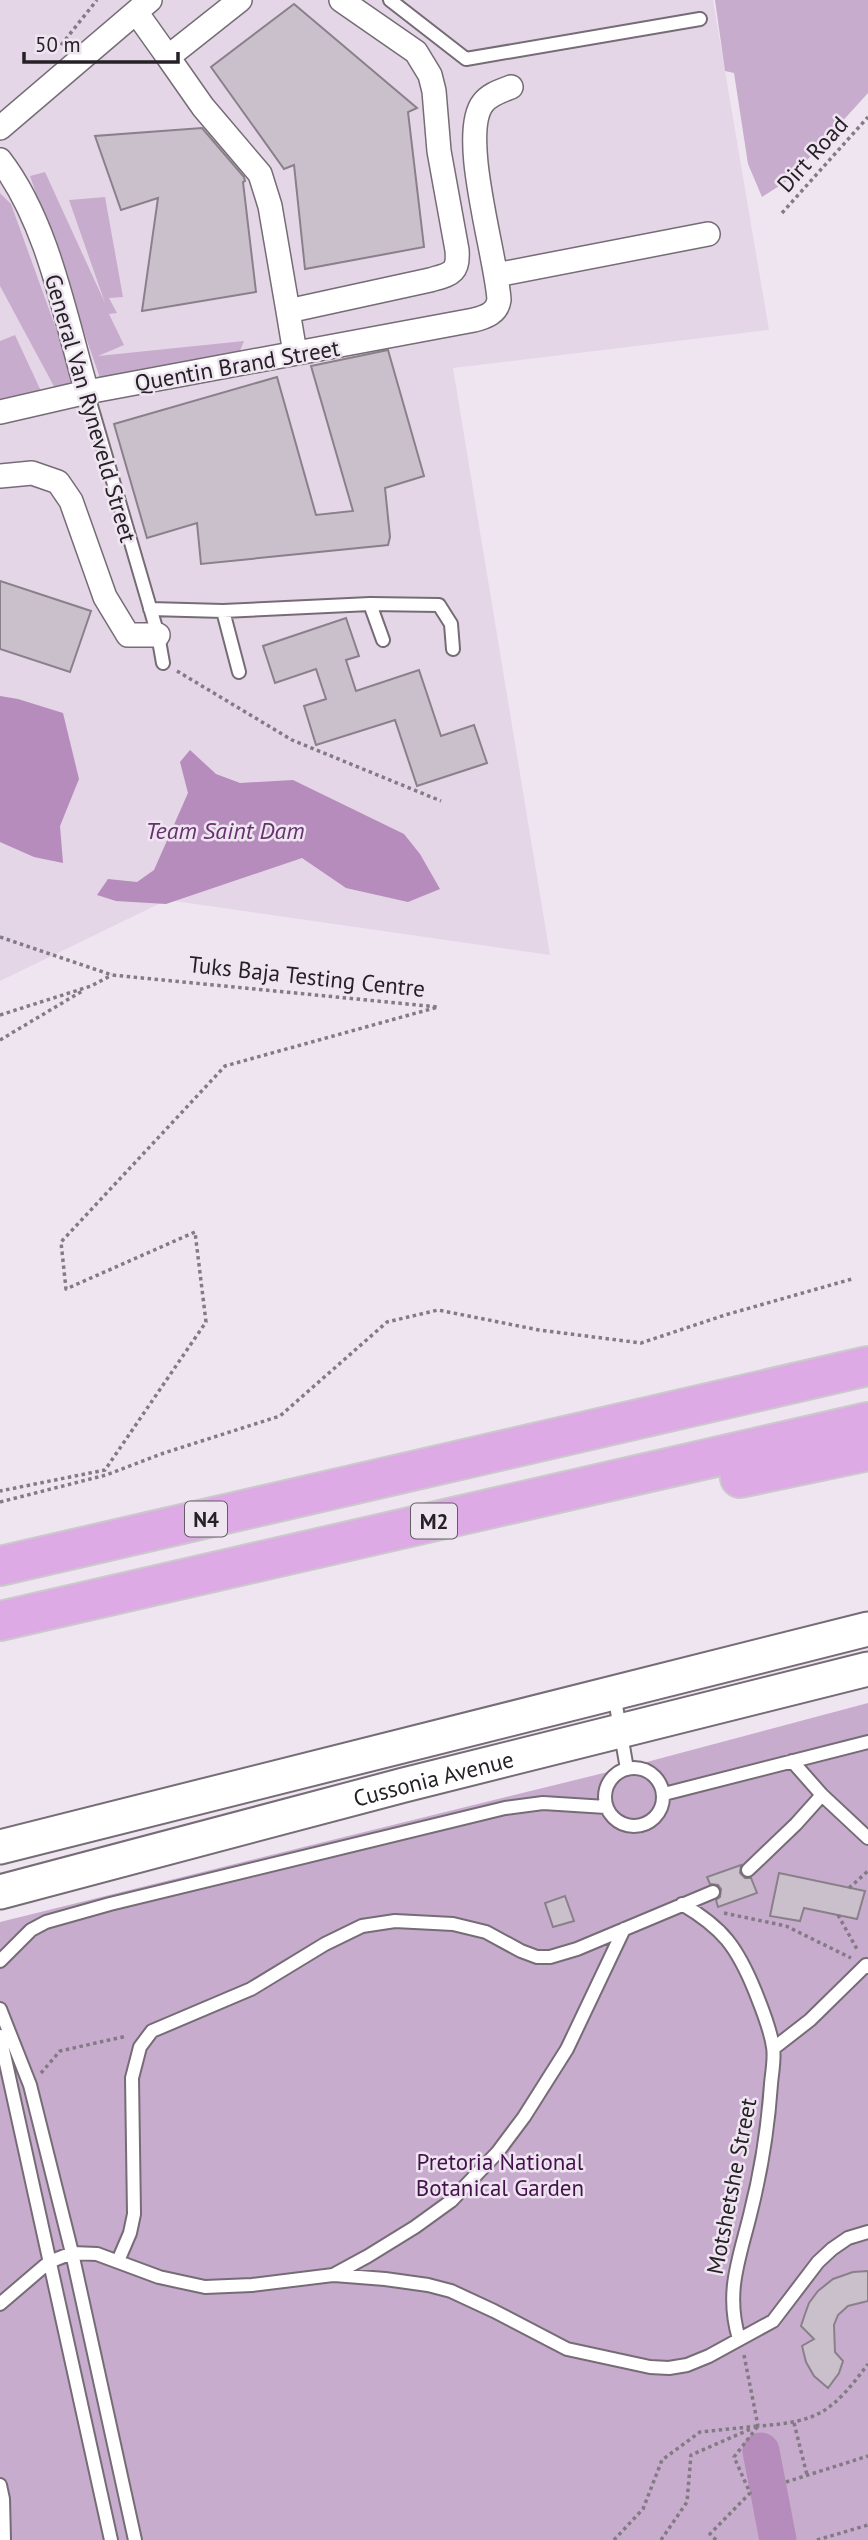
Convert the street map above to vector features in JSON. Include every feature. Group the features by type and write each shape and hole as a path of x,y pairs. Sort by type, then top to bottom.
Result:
{"highway":[{"path":"412,1472 511,1441 722,1389 868,1346"},
{"name":"M2","path":"412,1472 868,1366"},
{"name":"M2","path":"0,1621 868,1422"},
{"path":"0,1638 370,1554 868,1451"},
{"name":"N4","path":"0,1566 412,1472"}],"main road":[{"name":"Cussonia Avenue","path":"0,1847 868,1629"},
{"name":"Cussonia Avenue","path":"0,1892 621,1730 868,1669"}],"street":[{"path":"169,57 240,0"},
{"path":"288,311 430,280 448,274 457,264 430,75 415,52 341,0"},
{"path":"0,128 143,6 169,57 203,107 260,174 272,217 295,353"},
{"path":"511,88 494,94 484,102 477,121 478,174 496,275 708,234"},
{"name":"General Van Ryneveld Street","path":"0,160 18,186 42,241 87,392"},
{"name":"Quentin Brand Street","path":"0,412 87,392 474,320 488,316 498,306 496,275"},
{"path":"0,477 32,473 58,482 71,502 105,597 128,635 158,635"}],"lane":[{"path":"390,0 466,59 700,19"},
{"name":"General Van Ryneveld Street","path":"87,392 158,635 163,663"},
{"path":"150,609 223,611 370,604 439,605 451,624 453,649"},
{"path":"370,604 383,640"},
{"path":"223,611 239,672"},
{"path":"614,1693 627,1769"},
{"path":"664,1794 868,1742"},
{"path":"792,1761 822,1795 868,1838"},
{"path":"640,1768 652,1773 660,1782 664,1794 659,1815 640,1826 630,1827 620,1823 611,1816 606,1807 608,1783 616,1774 627,1769 640,1768"},
{"path":"748,1870 762,1859 822,1795"},
{"path":"0,1961 31,1930 46,1922 110,1904 505,1808 543,1803 606,1807"},
{"path":"118,2261 130,2233 134,2214 132,2078 140,2047 152,2031 251,1989 325,1944 362,1926 395,1921 453,1924 486,1932 529,1954 550,1958 713,1892"},
{"name":"Motshetshe Street","path":"682,1904 721,1930 732,1945 760,2004 774,2048 767,2123 757,2187 733,2279 733,2314 739,2340"},
{"path":"333,2275 397,2239 436,2213 469,2184 496,2153 562,2060 624,1929"},
{"path":"774,2048 817,2014 867,1966"},
{"path":"0,2009 30,2085 72,2253 135,2540"},
{"path":"0,2036 111,2540"},
{"path":"0,2304 49,2262 72,2253 97,2255 159,2277 205,2287 252,2285 333,2275 385,2279 451,2291 566,2349 650,2367 669,2368 687,2365 709,2356 773,2321 803,2280 832,2249 848,2238 868,2232"},
{"path":"0,2485 4,2499 4,2540"}],"path":[{"name":"Dirt Road","path":"782,213 868,117"},
{"path":"163,663 292,740 441,801"},
{"name":"Tuks Baja Testing Centre","path":"0,937 112,975 438,1007 225,1066 61,1242 66,1289 195,1232 205,1322 104,1470 0,1492"},
{"path":"0,1040 112,975"},
{"path":"0,1014 91,986"},
{"path":"0,1502 106,1475 164,1453 280,1416 387,1322 438,1310 539,1330 640,1343 852,1279"},
{"path":"849,1888 868,1871"},
{"path":"682,1904 786,1926 867,1966"},
{"path":"838,1915 867,1966"},
{"path":"30,2085 60,2051 152,2031"},
{"path":"716,2540 710,2534 750,2493 734,2457 758,2426 747,2364 739,2340"},
{"path":"614,2540 643,2510 662,2460 700,2432 794,2423 830,2409 868,2364"},
{"path":"794,2423 807,2476"},
{"path":"661,2540 687,2502 691,2455 758,2426"},
{"path":"786,2482 868,2456"},
{"path":"817,2540 868,2525"}],"shaded area":[{"path":"0,0 713,0 769,330 453,368 550,955 167,900 0,981"}],"green space":[{"path":"715,0 868,0 868,93 790,179 762,197 748,164 734,73 725,71"},
{"path":"45,172 105,303 69,200 105,197 123,297 109,298 117,313 109,314 124,345 98,356 244,341 238,356 100,378 30,176"},
{"path":"0,193 11,204 76,384 57,392 0,286"},
{"path":"15,335 41,391 0,399 0,341"},
{"name":"Pretoria National Botanical Garden","path":"868,1703 868,2540 0,2540 0,1922 628,1767"}],"water":[{"path":"0,696 63,713 79,779 60,826 63,863 34,857 0,842"},
{"name":"Team Saint Dam","path":"190,750 216,774 240,783 293,780 404,834 420,854 440,889 408,902 346,888 302,858 166,904 116,901 97,895 108,879 137,882 154,870 188,793 180,762"}],"building":[{"path":"294,4 417,108 408,112 424,247 305,269 294,165 284,169 211,67"},
{"path":"202,128 244,177 256,292 142,311 158,198 121,210 95,136"},
{"path":"388,350 424,476 385,488 390,537 388,545 201,564 197,523 147,538 114,424 277,377 316,515 353,511 311,366"},
{"path":"0,581 91,611 70,672 0,649"},
{"path":"346,618 359,656 346,660 356,691 419,670 441,736 474,725 487,763 417,786 395,720 316,745 304,706 326,699 316,669 275,683 263,646"},
{"path":"741,1865 740,1873 745,1878 751,1878 757,1893 718,1907 716,1900 720,1897 721,1889 718,1885 710,1884 707,1877"},
{"path":"779,1873 865,1891 857,1919 804,1908 800,1921 770,1916"},
{"path":"565,1896 574,1921 553,1927 545,1903"},
{"path":"868,2271 868,2301 848,2306 838,2315 834,2325 835,2352 843,2361 839,2373 828,2388 814,2376 806,2362 802,2346 814,2339 801,2326 805,2314 818,2291 833,2279 853,2272"}],"waterway":[{"path":"761,2451 778,2540"}]}
